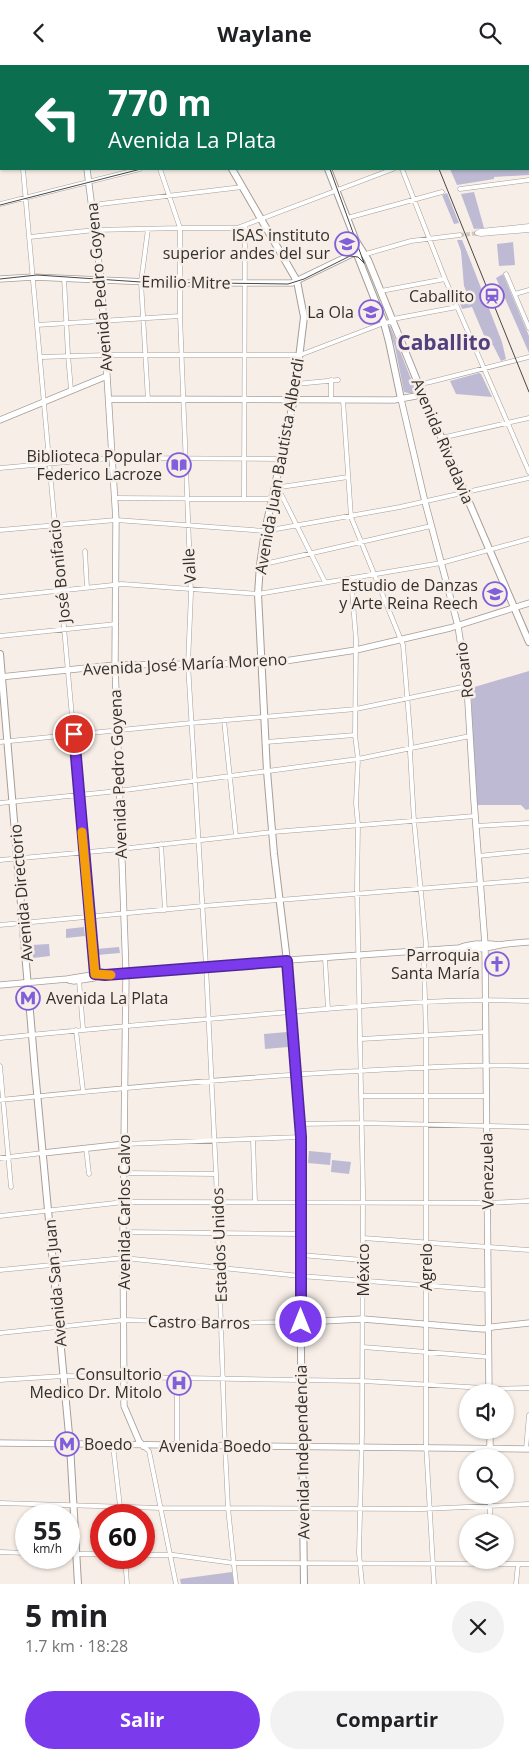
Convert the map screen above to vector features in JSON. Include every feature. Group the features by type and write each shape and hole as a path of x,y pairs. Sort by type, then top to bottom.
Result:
{"main road":[{"name":"Avenida Pedro Goyena","path":"87,170 101,280 111,413 116,520 115,665 118,791 126,973"},
{"name":"Avenida Juan Bautista Alberdi","path":"233,170 297,281 304,317 294,399 265,531 258,594 267,771 287,961"},
{"name":"Avenida Rivadavia","path":"328,170 348,218 356,241 357,254 384,323 401,399"},
{"name":"Avenida Rivadavia","path":"356,241 366,254 420,389 529,642"},
{"name":"Emilio Mitre","path":"0,279 33,277 179,283 292,283 352,254 366,254"},
{"path":"0,420 107,376"},
{"path":"109,402 184,399 401,399 416,396 420,389"},
{"name":"Rosario","path":"401,399 431,526 458,626 467,687 485,947"},
{"name":"Avenida José María Moreno","path":"1,677 115,665 262,664 356,650 458,626 529,603"},
{"name":"Avenida Directorio","path":"0,654 29,983"},
{"path":"67,979 80,980 102,975 206,966 459,948 467,950 529,942"},
{"name":"Venezuela","path":"485,947 489,1384"},
{"name":"Avenida Independencia","path":"287,961 301,1137 301,1446 304,1584"},
{"name":"Avenida Carlos Calvo","path":"126,973 123,1144 125,1173 123,1232 124,1409 139,1441 144,1446"},
{"path":"0,985 67,979 95,974 102,975"},
{"path":"80,980 94,977 95,974"},
{"name":"Avenida San Juan","path":"29,983 32,1035 70,1445 73,1504"},
{"path":"43,1153 123,1144"},
{"name":"Castro Barros","path":"301,1322 363,1319 483,1329 529,1323"},
{"path":"490,1439 490,1449"},
{"name":"Avenida Boedo","path":"0,1443 114,1446 301,1446 459,1449"},
{"path":"514,1449 528,1449"},
{"name":"Avenida San Juan","path":"75,1569 78,1584"}],"street":[{"name":"José Bonifacio","path":"23,170 95,974"},
{"path":"0,205 136,170"},
{"name":"Valle","path":"160,170 180,228 179,283 190,589 188,665 206,966"},
{"path":"30,237 95,230 237,229 261,218 390,170"},
{"path":"402,170 445,279 529,472"},
{"path":"460,189 529,179"},
{"path":"92,205 242,187"},
{"path":"348,218 442,193"},
{"path":"244,498 245,225"},
{"path":"529,228 481,234 477,232 480,231 529,228"},
{"path":"482,233 529,228"},
{"path":"148,229 141,282 148,400"},
{"path":"366,254 430,237 464,234 464,236 434,239 430,237"},
{"path":"430,237 460,235"},
{"path":"506,274 529,328"},
{"path":"64,278 71,390"},
{"path":"381,291 445,279"},
{"path":"515,294 529,290"},
{"path":"41,357 68,355 300,355 384,323 457,307"},
{"path":"37,325 180,317"},
{"path":"420,389 425,383 529,357"},
{"path":"331,380 331,399"},
{"path":"296,384 338,380"},
{"name":"Agrelo","path":"343,400 351,517 403,645 414,821 426,951 424,965 426,1002 427,1449 434,1584"},
{"path":"441,438 529,418"},
{"path":"0,468 112,456 280,459"},
{"path":"274,488 348,477"},
{"path":"0,530 116,520 265,531 351,517 529,478"},
{"path":"274,488 280,494 325,582"},
{"path":"115,497 267,499 280,494"},
{"path":"260,565 431,526"},
{"path":"0,597 116,585 258,594 441,563 529,539"},
{"path":"85,551 87,588"},
{"name":"México","path":"351,578 356,650 355,735 358,759 356,803 358,825 357,895 362,1071 363,1381 359,1563 362,1584"},
{"path":"0,636 116,624"},
{"path":"0,742 356,709 467,687"},
{"path":"224,720 236,836"},
{"path":"266,742 355,735"},
{"path":"0,803 118,791 358,759 470,736"},
{"path":"0,860 85,853 273,832 475,817"},
{"path":"476,826 529,823"},
{"path":"161,844 164,910"},
{"path":"478,856 529,851"},
{"path":"0,925 203,906 529,880"},
{"path":"326,958 328,1009"},
{"name":"Estados Unidos","path":"206,966 222,1323 224,1446 236,1584"},
{"path":"80,980 83,1029"},
{"path":"0,1038 126,1025 360,1006 485,999 529,1001"},
{"path":"76,1030 83,1091"},
{"path":"361,1039 485,1032"},
{"path":"2,1100 125,1087 296,1074 486,1064 529,1066"},
{"path":"0,1066 11,1187"},
{"path":"362,1096 486,1097"},
{"path":"300,1123 529,1127"},
{"path":"123,1144 301,1137"},
{"path":"253,1139 255,1202"},
{"path":"86,1148 89,1174"},
{"path":"0,1158 43,1153"},
{"path":"125,1173 216,1174"},
{"path":"0,1216 124,1202 487,1203 529,1201"},
{"path":"123,1232 300,1234"},
{"path":"363,1238 529,1250"},
{"path":"300,1255 363,1260"},
{"path":"0,1270 124,1258 300,1276 488,1290"},
{"name":"Castro Barros","path":"0,1333 124,1320 222,1323 301,1322"},
{"path":"363,1347 489,1357"},
{"path":"0,1380 64,1376 363,1381 459,1387"},
{"path":"177,1378 177,1446"},
{"path":"514,1389 529,1388"},
{"path":"528,1449 529,1415"},
{"path":"114,1446 120,1504"},
{"path":"144,1446 149,1451 176,1584"},
{"path":"0,1503 24,1504"},
{"path":"155,1508 431,1509 529,1504"},
{"path":"490,1506 490,1514"},
{"path":"0,1553 15,1553"},
{"path":"155,1555 170,1555 233,1563 459,1563"},
{"path":"514,1564 529,1564"},
{"path":"516,1584 518,1564"},
{"path":"126,1569 127,1584"}],"shaded area":[{"path":"450,170 529,170 529,175 494,177 494,179 457,185"},
{"path":"474,192 484,228 474,229 461,194"},
{"path":"447,193 459,223 454,224 442,195"},
{"path":"457,240 462,240 502,342 506,359 501,361 493,345 488,345 472,307 462,309 460,303 470,300 464,286 461,251"},
{"path":"513,242 515,265 499,266 497,244"},
{"path":"503,274 529,336 529,353 496,278"},
{"path":"388,326 390,326 415,389 413,394 404,392 395,347"},
{"path":"479,373 492,397 456,394 450,381"},
{"path":"529,671 529,809 526,810 521,805 475,805 471,688"},
{"path":"84,927 85,936 66,938 66,929"},
{"path":"49,944 50,956 33,958 32,945"},
{"path":"119,947 120,953 97,955 96,949"},
{"path":"287,1032 288,1047 265,1049 264,1034"},
{"path":"309,1151 331,1153 330,1165 308,1163"},
{"path":"332,1160 351,1162 349,1174 331,1172"},
{"path":"232,1572 234,1584 181,1584 180,1579"}],"tunnel":[{"path":"460,235 480,233"}],"tram line":[{"path":"0,205 137,170"},
{"path":"330,170 364,263"},
{"path":"0,279 37,275 141,282 288,284 304,279 350,256 358,257 364,263"}],"railway":[{"path":"439,170 529,392"}],"slow traffic":[{"path":"82,832 95,974 111,975"}],"place":[{"name":"ISAS instituto superior andes del sur","path":"347,244"},
{"name":"Caballito","path":"492,296"},
{"name":"La Ola","path":"371,312"},
{"name":"Biblioteca Popular Federico Lacroze","path":"179,465"},
{"name":"Estudio de Danzas y Arte Reina Reech","path":"495,594"},
{"name":"Parroquia Santa María","path":"497,964"},
{"name":"Avenida La Plata","path":"28,998"},
{"name":"Consultorio Medico Dr. Mitolo","path":"179,1383"},
{"name":"Boedo","path":"67,1444"}],"district":[{"name":"Caballito","path":"444,342"}],"route":[{"path":"74,734 95,974 105,975 287,961 301,1137 301,1322"}]}
